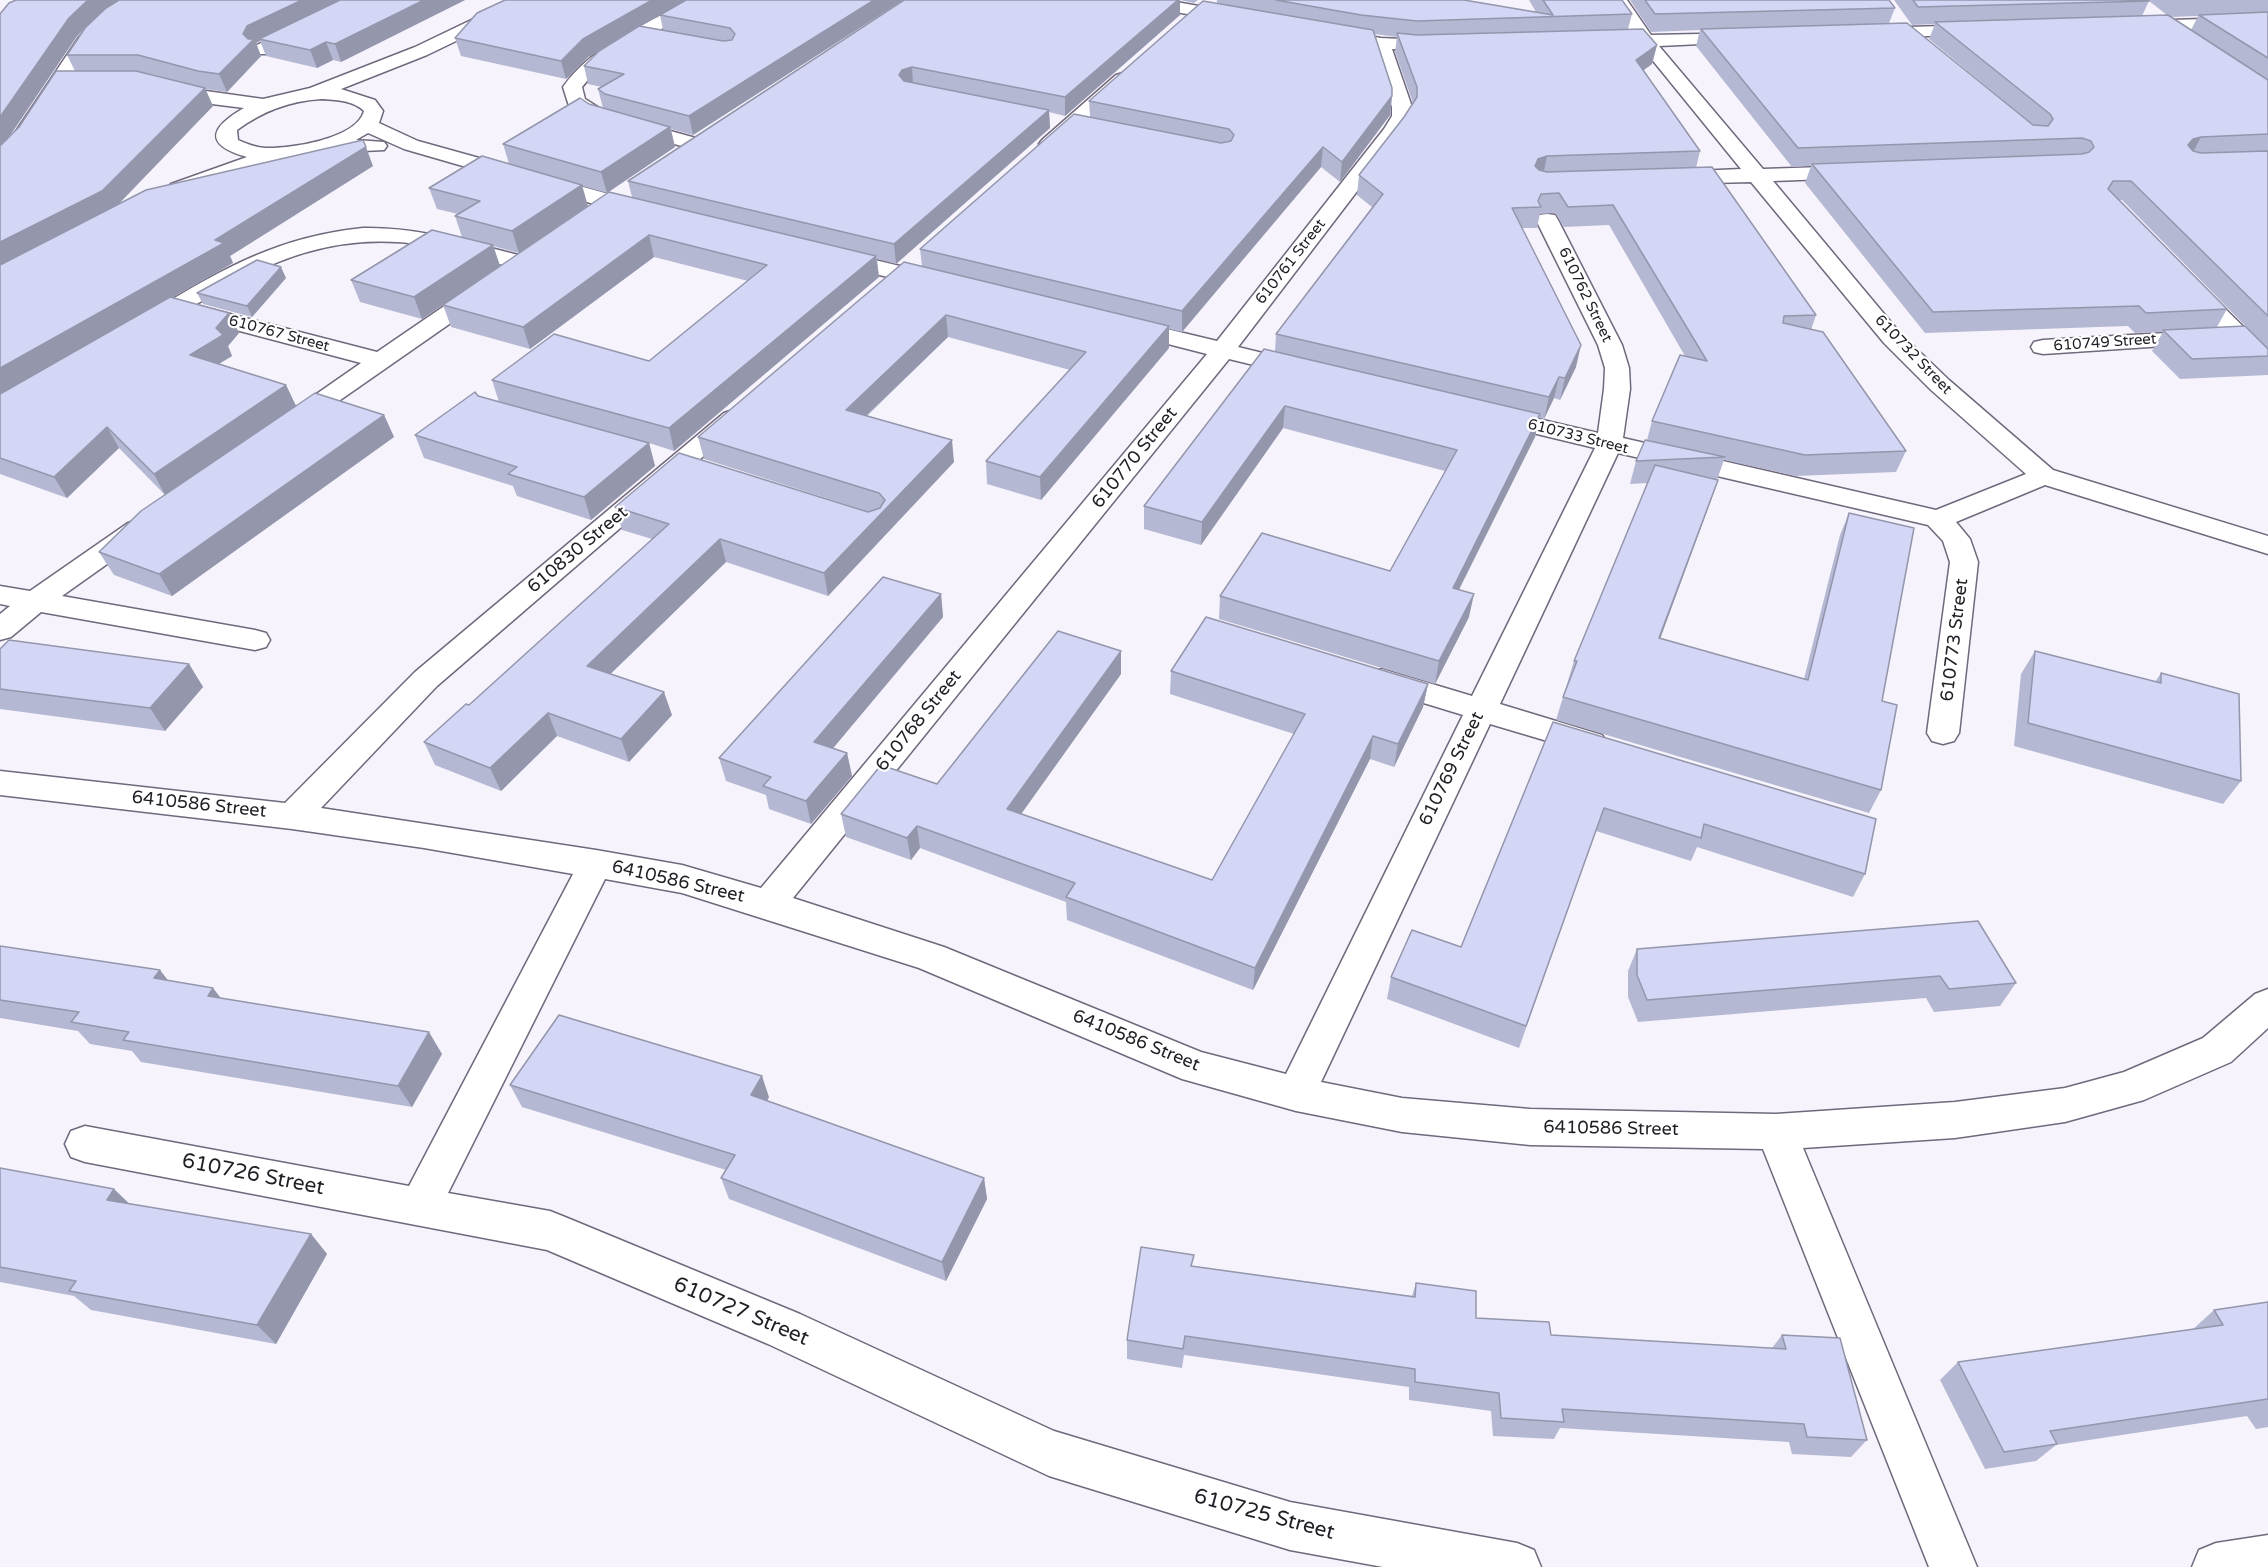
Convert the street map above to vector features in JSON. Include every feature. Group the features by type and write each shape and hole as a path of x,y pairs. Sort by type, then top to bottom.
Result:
{"street":[{"path":"0,161 15,147 69,80 92,34 107,20 140,0"},
{"path":"261,50 362,0"},
{"path":"310,95 422,51 527,0"},
{"path":"696,144 602,118 576,102 572,87 579,75 599,59 704,0"},
{"path":"1136,0 1205,6 1258,22"},
{"name":"610732 Street","path":"1618,0 1645,40 1892,338 1940,385 2044,476 2268,545"},
{"path":"1181,27 1205,6"},
{"path":"2141,6 2192,44"},
{"path":"1894,16 1906,32 1924,47"},
{"path":"2117,26 2268,22"},
{"path":"1859,34 1988,30"},
{"path":"1314,32 1381,44 1457,46"},
{"path":"642,35 663,39"},
{"path":"1586,42 1764,37"},
{"name":"610761 Street","path":"1223,350 1402,117 1398,93 1381,44"},
{"path":"368,105 422,51"},
{"path":"1035,157 1138,65"},
{"path":"146,81 204,97 262,105"},
{"path":"323,147 342,141 367,125 372,118 372,111 368,105 354,98 333,94 310,95 262,105 244,114 227,135 165,193 275,154 323,147 411,145"},
{"path":"204,97 227,135 246,151 275,154"},
{"path":"1048,121 1093,130"},
{"path":"367,125 411,145 610,203 655,213"},
{"path":"677,157 715,132"},
{"path":"1650,179 1874,171"},
{"path":"591,216 629,190"},
{"name":"610762 Street","path":"1547,220 1610,345 1617,368 1617,389 1609,445"},
{"path":"130,334 261,259 292,247 325,239 394,234 425,238 522,264"},
{"path":"275,434 542,250"},
{"path":"812,252 911,266 960,287"},
{"path":"876,296 911,266"},
{"path":"2176,272 2268,365"},
{"name":"610767 Street","path":"177,307 381,361"},
{"path":"1109,322 1325,375"},
{"name":"610749 Street","path":"2043,347 2240,337"},
{"name":"610770 Street","path":"1046,567 1223,350"},
{"name":"610830 Street","path":"292,816 426,680 752,402"},
{"name":"610733 Street","path":"1473,411 1609,445 1938,519"},
{"name":"610769 Street","path":"1296,1094 1609,445"},
{"path":"1938,519 2044,476"},
{"path":"0,630 34,601 159,514"},
{"name":"610773 Street","path":"1938,519 1956,539 1964,562 1943,733"},
{"name":"610768 Street","path":"768,904 1046,567"},
{"path":"0,595 255,640"},
{"path":"1357,673 1618,751"},
{"name":"6410586 Street","path":"0,783 292,816 596,863 682,879 768,904 931,957 1196,1067 1296,1094 1402,1115 1530,1127 1776,1132 1955,1120 2065,1105 2130,1088 2217,1050 2268,1005"},
{"path":"420,1206 596,863"},
{"path":"1776,1132 1953,1567"},
{"name":"610726 Street","path":"85,1144 420,1206"},
{"name":"610727 Street","path":"420,1206 550,1230 784,1329 1049,1453"},
{"name":"610725 Street","path":"1049,1453 1290,1526 1517,1567"},
{"path":"2216,1567 2268,1559"}],"building":[{"path":"16,0 88,0 69,18 0,117 0,14 9,3"},
{"path":"119,0 302,0 247,26 243,34 248,39 254,39 219,74 198,71 138,55 67,55 85,28 106,8"},
{"path":"340,0 424,0 335,44 326,42 310,50 259,39"},
{"path":"505,0 652,0 583,39 561,61 455,38 477,13"},
{"path":"686,0 874,0 689,116 605,94 598,89 624,74 584,66 599,51 639,26 723,41 732,40 735,34 730,28 660,15"},
{"path":"904,0 1178,0 1065,97 912,67 902,70 899,75 904,81 1049,110 894,244 628,181"},
{"path":"1276,0 1464,0 1553,15 1543,0 1622,0 1632,14 1417,21 1361,15"},
{"path":"1645,0 1889,0 1895,8 1655,14"},
{"path":"1913,0 2149,0 2149,1 1918,7"},
{"path":"1203,1 1373,30 1392,88 1392,96 1342,162 1323,147 1182,311 920,249 1074,114 1221,143 1231,141 1234,135 1229,129 1089,101"},
{"path":"2268,12 2268,58 2199,15"},
{"path":"2168,15 2268,80 2268,134 2201,137 2193,139 2188,145 2193,151 2201,153 2268,151 2268,316 2131,181 2113,181 2108,189 2227,309 2146,313 2139,306 1933,312 1812,164 2082,154 2094,147 2091,141 2082,138 1798,148 1701,29 1907,23 2033,125 2048,126 2053,119 2050,114 1935,22"},
{"path":"1643,29 1657,45 1636,60 1700,151 1547,156 1538,159 1535,166 1547,172 1712,167 1816,315 1784,316 1783,323 1823,332 1906,451 1805,455 1652,421 1680,355 1707,361 1613,205 1568,207 1559,193 1541,194 1538,201 1541,207 1512,208 1581,345 1565,378 1559,377 1549,397 1276,334 1383,194 1359,175 1417,97 1417,87 1397,33 1417,35"},
{"path":"56,71 136,71 205,88 102,191 0,242 0,146 19,127"},
{"path":"580,98 589,104 670,127 601,172 503,144"},
{"path":"363,140 366,147 215,240 224,243 0,368 0,265 146,190"},
{"path":"482,156 582,185 512,231 455,216 480,201 429,188"},
{"path":"609,192 876,256 669,428 492,380 554,334 649,361 767,265 649,235 523,327 443,305"},
{"path":"432,230 493,245 414,297 351,280"},
{"path":"257,260 281,267 247,306 197,293"},
{"path":"904,262 1169,326 1040,477 986,461 1086,352 946,315 846,410 952,440 824,573 720,539 587,666 664,692 621,739 548,713 490,768 424,742 466,704 469,705 669,524 615,507 679,453 868,512 880,508 885,500 879,493 698,437"},
{"path":"170,297 229,313 216,328 223,335 190,355 286,385 154,474 107,427 54,477 0,458 0,394"},
{"path":"2245,326 2268,349 2268,356 2192,359 2163,330"},
{"path":"1264,349 1540,414 1453,588 1474,594 1439,661 1220,596 1262,533 1390,571 1457,450 1285,406 1202,522 1144,506"},
{"path":"475,392 478,396 649,443 584,497 508,474 517,467 415,435"},
{"path":"315,393 384,415 159,574 99,552 141,511"},
{"path":"1645,440 1725,457 1636,461"},
{"path":"1655,465 1718,480 1659,638 1808,680 1849,513 1914,528 1882,701 1897,705 1881,790 1563,697 1577,661 1574,661"},
{"path":"883,577 941,594 814,742 847,753 806,801 763,786 771,777 719,758"},
{"path":"1206,617 1428,684 1398,744 1373,736 1255,968 1066,897 1075,883 917,826 907,838 841,814 881,765 937,784 1058,631 1121,651 1007,809 1212,880 1305,714 1171,671"},
{"path":"9,640 189,664 150,708 0,689 0,649"},
{"path":"2035,651 2161,683 2161,673 2239,694 2241,781 2028,723"},
{"path":"1553,722 1876,819 1865,874 1704,824 1701,838 1604,808 1526,1026 1391,977 1412,930 1461,947"},
{"path":"1978,921 2016,983 1949,989 1940,976 1647,1000 1637,975 1637,949"},
{"path":"0,946 160,970 154,978 213,988 208,996 429,1032 398,1086 123,1040 129,1032 71,1022 79,1012 0,1000"},
{"path":"559,1015 762,1076 751,1095 984,1178 942,1262 721,1178 735,1155 510,1085"},
{"path":"0,1168 114,1189 107,1200 311,1234 257,1325 69,1291 76,1281 0,1267"},
{"path":"1141,1247 1194,1255 1191,1266 1415,1297 1416,1283 1476,1291 1476,1318 1549,1322 1551,1335 1786,1349 1782,1335 1840,1338 1867,1440 1807,1437 1804,1424 1562,1409 1564,1422 1501,1418 1499,1393 1415,1382 1415,1369 1185,1336 1183,1349 1127,1340"},
{"path":"2268,1302 2268,1399 2050,1431 2057,1444 2004,1452 1958,1362 2223,1325 2214,1310"}]}
